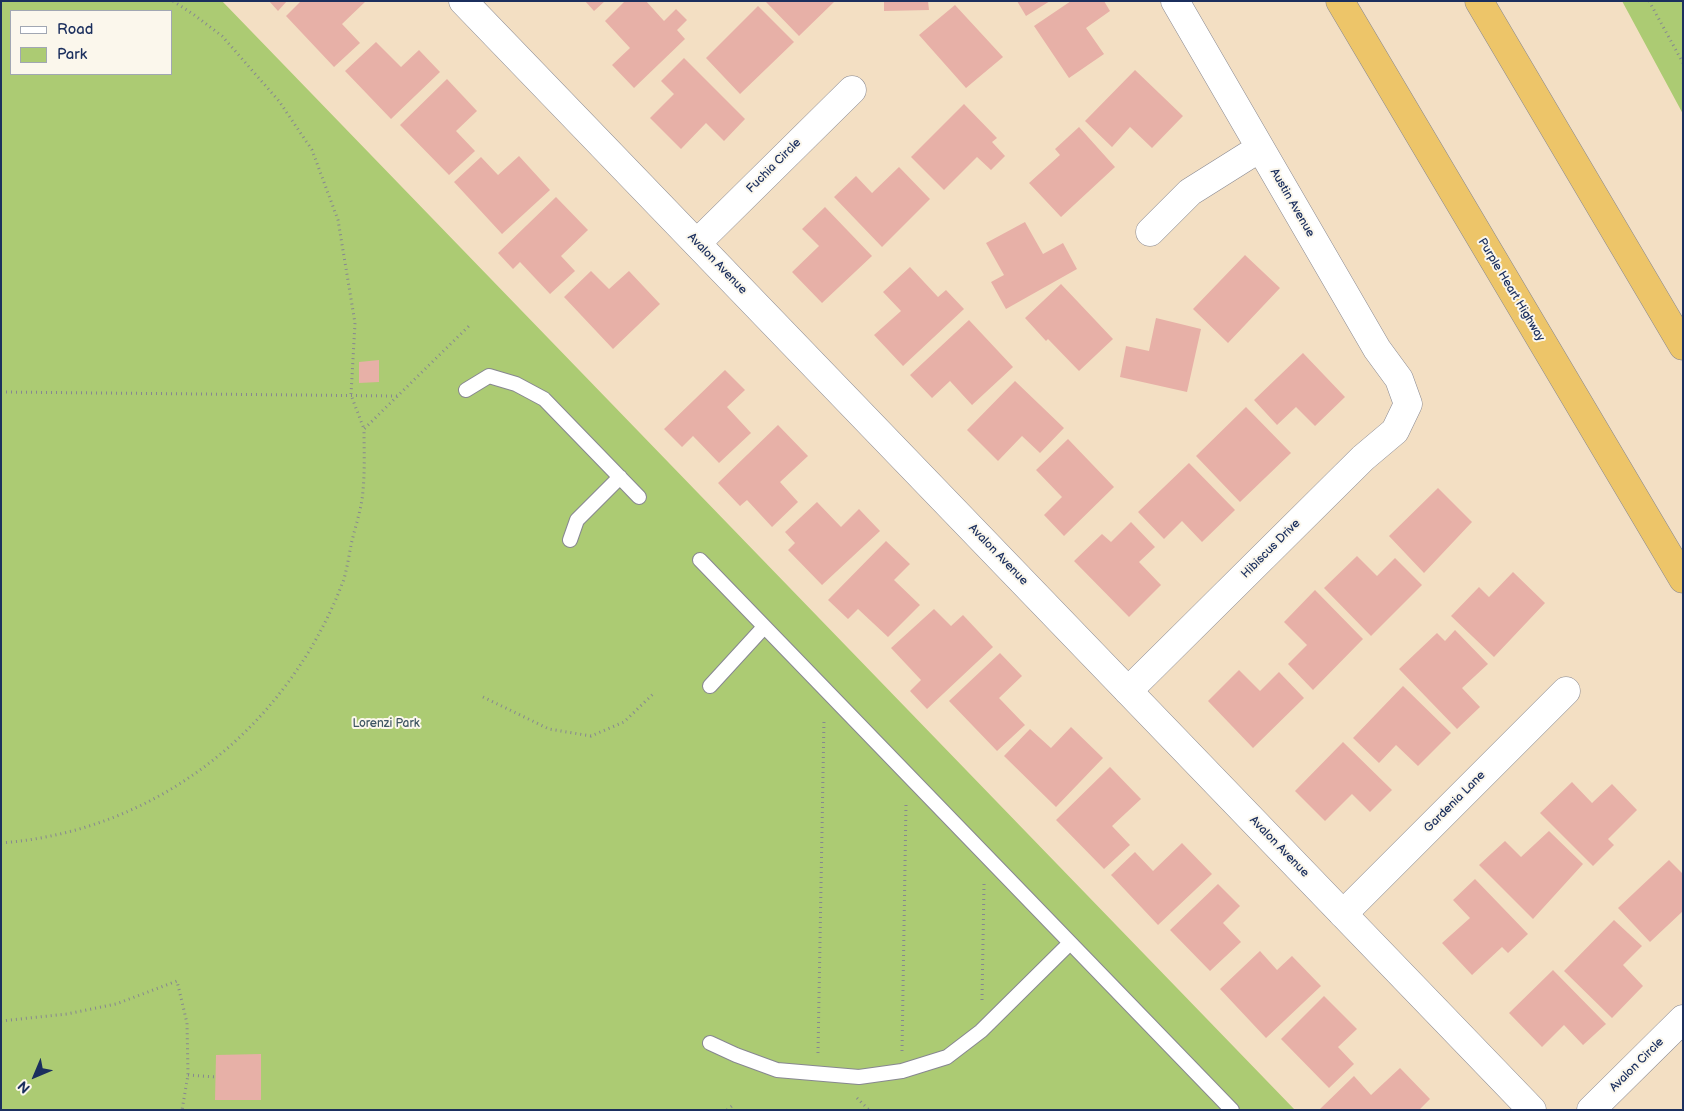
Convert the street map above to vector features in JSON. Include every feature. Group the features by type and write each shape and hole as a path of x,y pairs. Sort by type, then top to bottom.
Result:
{"highway":[{"name":"Purple Heart Highway","path":"1340,1 1683,579"},
{"path":"1479,1 1683,346"}],"street":[{"name":"Avalon Avenue","path":"463,1 1532,1110"},
{"name":"Austin Avenue","path":"1175,1 1377,349 1399,379 1408,404"},
{"name":"Fuchia Circle","path":"697,243 852,90"},
{"path":"1150,232 1190,192 1260,148"},
{"name":"Hibiscus Drive","path":"1128,691 1363,458 1395,431 1408,404"},
{"name":"Gardenia Lane","path":"1343,914 1566,690"},
{"name":"Avalon Circle","path":"1591,1110 1683,1019"}],"lane":[{"path":"466,390 489,376 516,384 544,399 639,497"},
{"path":"570,540 577,520 620,477"},
{"path":"700,560 1232,1110"},
{"path":"710,686 764,626"},
{"path":"710,1043 777,1070 859,1077 902,1071 947,1057 981,1031 1070,943"}],"path":[{"path":"1,843 31,841 89,827 128,812 180,785 233,746 280,694 321,631 344,577 363,492 364,429 351,395 355,323 338,220 312,150 279,101 222,36 173,1"},
{"path":"1649,1 1683,63"},
{"path":"364,429 471,324"},
{"path":"1,392 399,396"},
{"path":"818,1057 825,689"},
{"path":"483,697 549,730 591,736 624,722 653,694"},
{"path":"902,1071 906,774"},
{"path":"981,1031 985,855"},
{"path":"1,1021 67,1014 116,1004 177,981 187,1023 188,1075 182,1110"},
{"path":"188,1075 216,1077"},
{"path":"727,1110 732,1106"}],"green space":[{"name":"Lorenzi Park","path":"1,1 222,1 1295,1110 1,1110"},
{"path":"1622,1 1683,1 1683,114"}],"building":[{"path":"269,1 287,1 278,11"},
{"path":"301,1 366,1 342,24 360,43 334,67 286,16"},
{"path":"585,1 605,1 594,11"},
{"path":"625,1 646,1 664,21 676,9 687,20 677,30 685,39 634,88 612,65 630,48 605,21"},
{"path":"767,1 835,1 799,36"},
{"path":"884,1 928,1 929,10 884,11"},
{"path":"1017,1 1050,1 1026,16"},
{"path":"1071,1 1104,1 1110,11 1086,28 1104,54 1069,78 1034,26"},
{"path":"955,5 1003,57 966,88 919,35"},
{"path":"758,6 794,42 740,94 706,58"},
{"path":"376,42 401,67 419,50 440,72 391,119 345,71"},
{"path":"684,58 745,119 724,141 706,123 681,149 650,118 674,94 661,81"},
{"path":"1135,70 1183,116 1152,148 1130,127 1112,147 1085,121"},
{"path":"447,79 477,111 456,131 475,151 449,175 400,125"},
{"path":"964,104 997,138 992,142 1005,156 991,170 977,157 944,190 911,157"},
{"path":"1079,127 1115,167 1061,217 1029,183 1060,155 1055,149"},
{"path":"519,156 550,190 502,234 454,182 481,157 498,175"},
{"path":"899,167 930,199 882,247 834,197 856,176 872,193"},
{"path":"556,197 588,230 561,256 575,271 550,294 520,262 513,269 498,253"},
{"path":"825,207 872,256 822,303 792,272 819,246 802,229"},
{"path":"1025,222 1043,254 1063,243 1077,269 1006,309 991,282 1004,275 986,243"},
{"path":"1245,255 1280,288 1228,343 1193,309"},
{"path":"910,267 938,297 946,290 964,309 903,366 874,335 901,311 883,292"},
{"path":"591,271 609,289 629,271 660,304 613,349 564,297"},
{"path":"1061,284 1113,339 1079,371 1048,339 1046,341 1025,318"},
{"path":"1156,318 1201,329 1187,392 1120,377 1126,346 1149,351"},
{"path":"969,320 1013,367 972,405 950,381 932,398 910,375"},
{"path":"1303,353 1345,397 1315,426 1296,407 1277,425 1254,400"},
{"path":"379,360 379,382 359,383 359,362"},
{"path":"725,370 745,390 727,407 751,433 719,463 693,436 682,447 664,429"},
{"path":"1015,381 1064,428 1040,453 1022,436 998,461 967,430"},
{"path":"1246,407 1291,453 1240,502 1196,456"},
{"path":"778,425 808,456 780,482 798,502 772,527 747,500 740,506 718,483"},
{"path":"1068,439 1114,487 1064,536 1044,515 1062,497 1036,470"},
{"path":"1189,463 1235,510 1202,542 1182,521 1164,539 1138,512"},
{"path":"1438,488 1472,522 1424,573 1389,536"},
{"path":"817,502 841,527 859,509 880,531 822,585 788,550 795,543 785,532"},
{"path":"1131,522 1155,547 1139,562 1161,585 1129,617 1074,561 1102,534 1111,542"},
{"path":"886,541 910,564 894,580 920,605 888,637 858,609 848,619 828,600"},
{"path":"1357,556 1377,576 1395,558 1422,585 1371,636 1324,588"},
{"path":"1513,572 1545,603 1494,657 1451,616 1479,587 1489,597"},
{"path":"1315,590 1363,639 1313,690 1288,664 1307,645 1284,622"},
{"path":"934,609 951,626 963,615 993,647 927,709 910,691 921,680 891,648"},
{"path":"1455,630 1488,664 1462,688 1480,707 1457,729 1399,669 1437,633 1445,641"},
{"path":"1000,653 1022,676 999,698 1025,725 997,751 949,701"},
{"path":"1239,670 1260,691 1279,672 1304,698 1253,748 1208,701"},
{"path":"1403,686 1451,733 1418,766 1396,745 1379,763 1353,738"},
{"path":"1071,727 1103,758 1056,807 1004,756 1030,729 1051,748"},
{"path":"1343,742 1392,790 1370,812 1352,794 1325,821 1295,791"},
{"path":"1110,767 1141,799 1112,826 1130,845 1104,869 1056,820"},
{"path":"1572,782 1592,803 1612,784 1637,810 1608,839 1614,845 1593,866 1540,813"},
{"path":"1549,831 1583,864 1533,919 1479,865 1505,841 1521,857"},
{"path":"1182,843 1212,874 1158,925 1111,875 1135,852 1153,871"},
{"path":"1669,860 1683,874 1683,911 1650,942 1618,908"},
{"path":"1475,879 1528,934 1508,953 1502,947 1472,975 1442,943 1470,918 1453,900"},
{"path":"1218,884 1240,906 1223,923 1241,942 1210,971 1170,930"},
{"path":"1614,920 1642,946 1623,965 1643,986 1612,1018 1564,971"},
{"path":"1260,951 1277,970 1292,956 1321,986 1266,1038 1220,989"},
{"path":"1553,970 1606,1024 1583,1045 1564,1025 1542,1047 1509,1013"},
{"path":"1324,996 1357,1029 1338,1047 1354,1064 1329,1088 1281,1039"},
{"path":"261,1054 261,1100 215,1100 216,1055"},
{"path":"1400,1068 1430,1099 1419,1110 1319,1110 1354,1076 1371,1095"}]}
